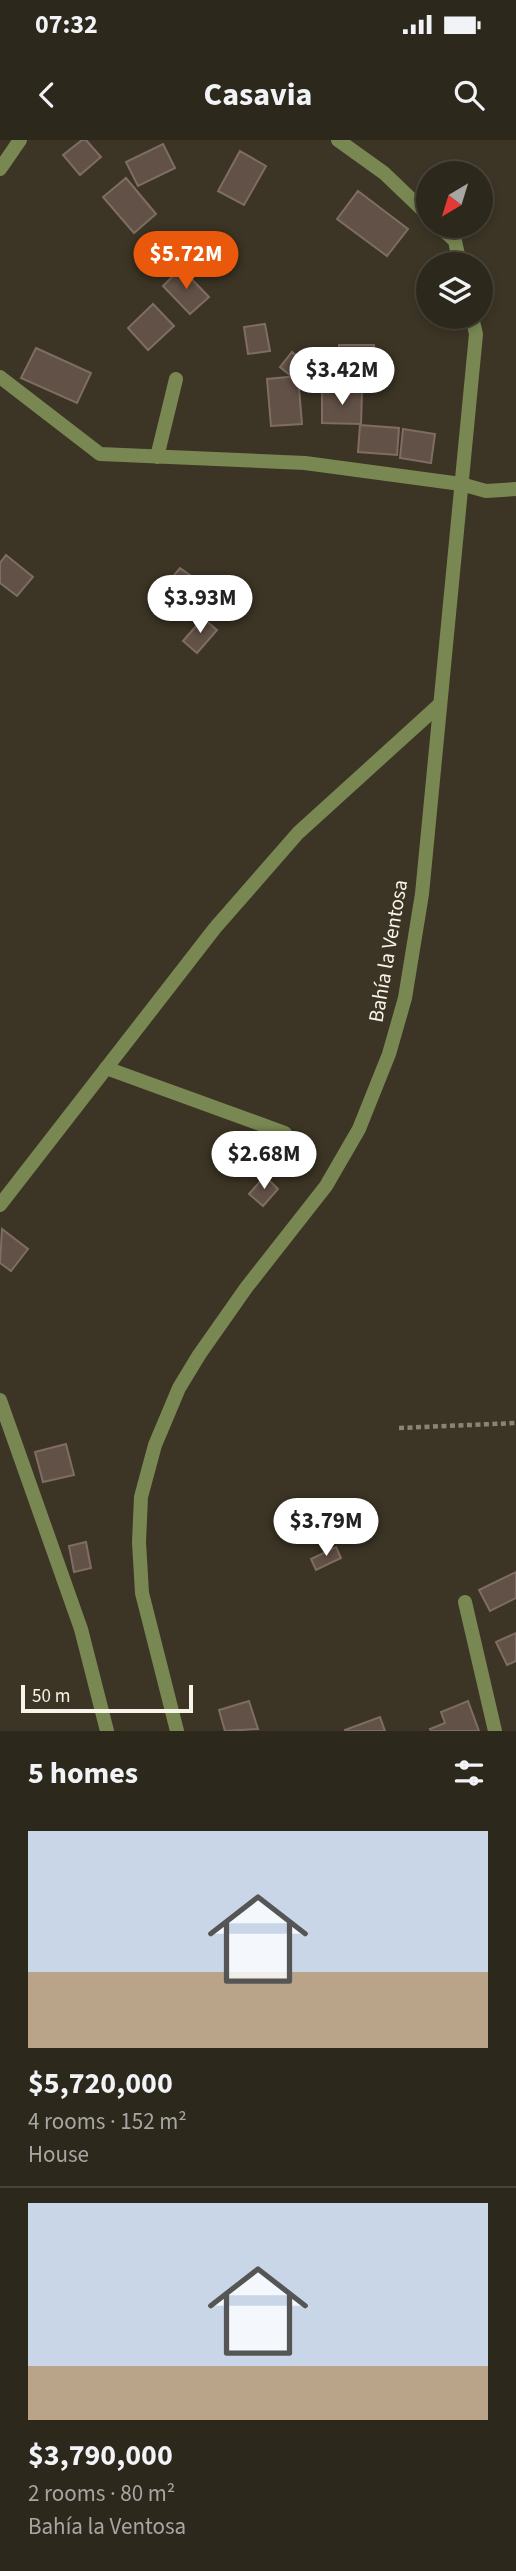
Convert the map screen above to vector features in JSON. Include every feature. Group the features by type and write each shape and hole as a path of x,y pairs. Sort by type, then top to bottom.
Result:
{"street":[{"path":"0,169 20,140"},
{"path":"338,140 384,173 416,204"},
{"name":"Bahía la Ventosa","path":"177,1731 142,1593 139,1542 141,1497 155,1445 179,1388 246,1288 326,1186 359,1129 388,1054 405,998 422,894 475,329"},
{"path":"0,377 100,454 305,463 461,484 486,491 516,489"},
{"path":"157,457 176,379"},
{"path":"0,1205 215,928 298,833 439,705"},
{"path":"106,1069 285,1133"},
{"path":"0,1400 80,1629 107,1731"},
{"path":"465,1602 495,1731"}],"path":[{"path":"399,1428 516,1423"}],"building":[{"path":"82,140 86,140 101,157 80,175 63,155"},
{"path":"163,144 175,168 138,186 126,162"},
{"path":"240,151 266,166 244,205 218,191"},
{"path":"126,178 156,214 134,233 103,197"},
{"path":"358,191 408,229 387,256 337,219"},
{"path":"181,268 209,297 190,314 163,286"},
{"path":"153,304 174,326 148,350 128,328"},
{"path":"265,324 270,351 248,354 244,327"},
{"path":"339,345 374,345 374,379 339,380"},
{"path":"36,348 91,373 77,403 21,378"},
{"path":"292,352 303,361 291,376 280,367"},
{"path":"298,376 302,424 271,426 267,379"},
{"path":"322,391 362,391 361,424 322,423"},
{"path":"360,425 399,428 397,455 358,452"},
{"path":"403,429 435,434 431,463 400,458"},
{"path":"6,555 33,577 17,596 0,583 0,563"},
{"path":"180,568 198,581 177,607 159,593"},
{"path":"203,618 217,630 197,653 183,641"},
{"path":"265,1176 278,1189 263,1206 249,1194"},
{"path":"2,1229 28,1249 11,1271 0,1263"},
{"path":"66,1444 74,1475 43,1482 35,1452"},
{"path":"86,1542 91,1568 74,1572 69,1546"},
{"path":"336,1547 341,1558 316,1570 311,1559"},
{"path":"516,1572 516,1598 490,1611 479,1590"},
{"path":"516,1633 516,1661 507,1665 496,1642"},
{"path":"249,1701 258,1729 225,1731 219,1710"},
{"path":"468,1701 479,1731 431,1731 430,1729 445,1723 441,1712"},
{"path":"380,1717 385,1731 345,1731 345,1730"}]}
